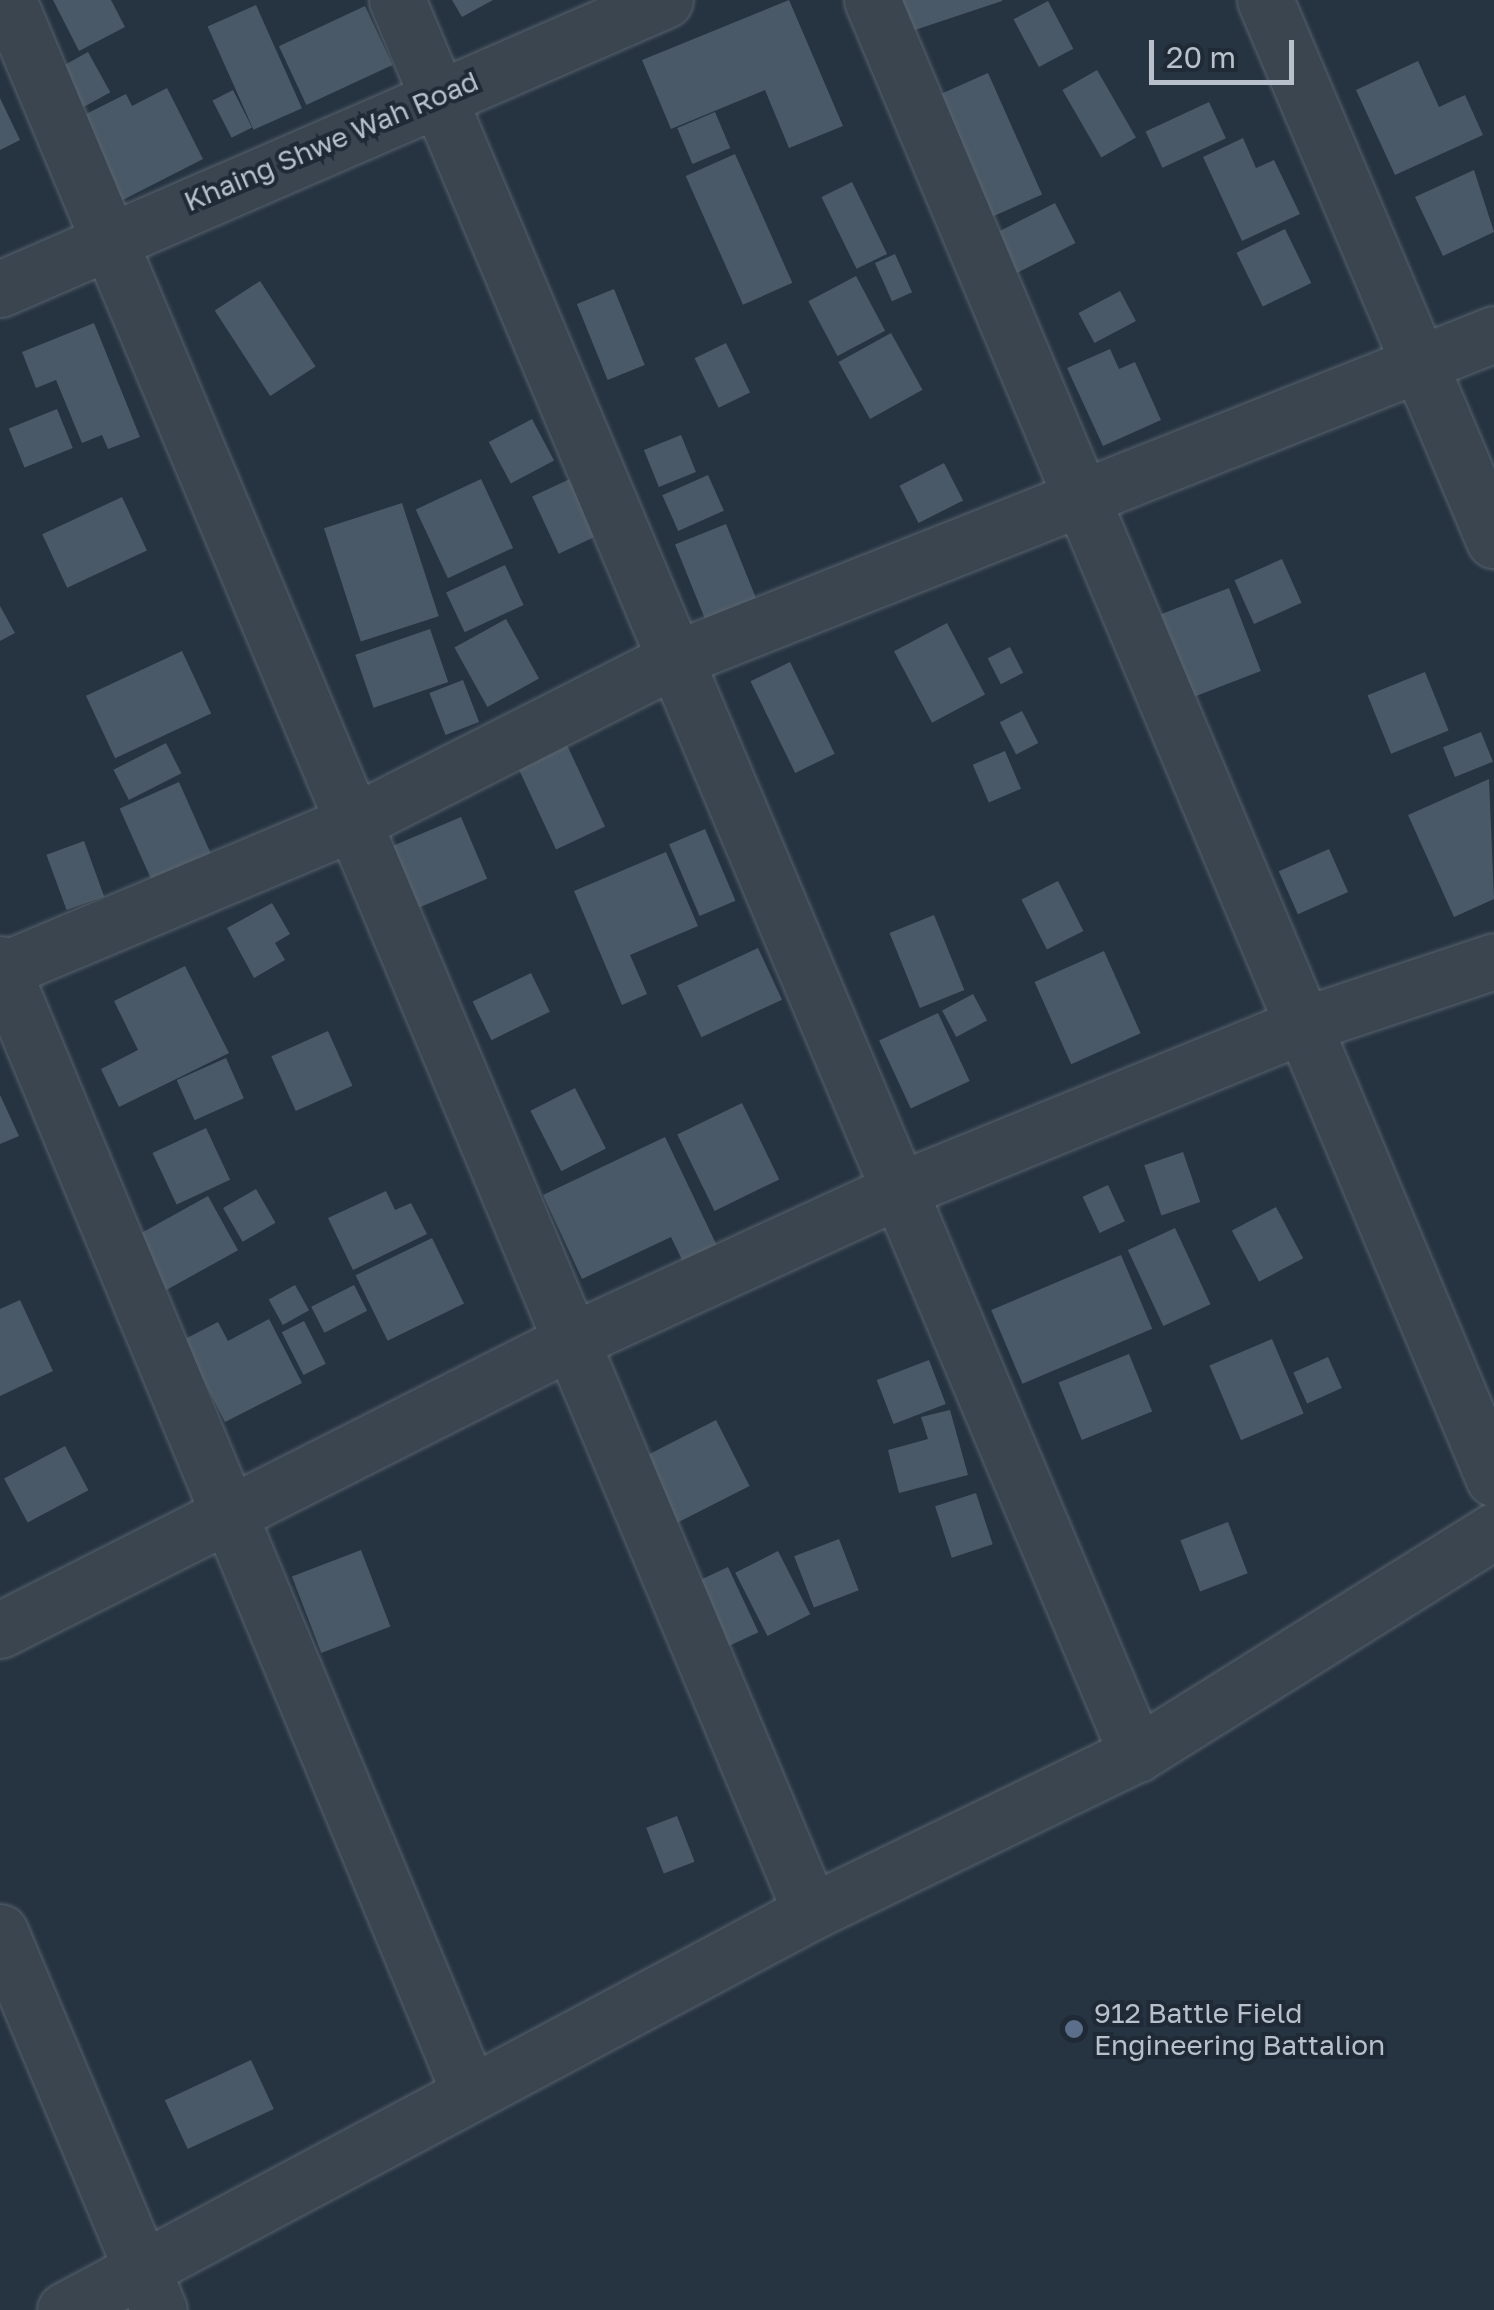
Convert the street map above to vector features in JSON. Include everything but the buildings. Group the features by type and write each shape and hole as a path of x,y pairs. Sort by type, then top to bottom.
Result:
{"street":[{"path":"8,0 812,1912"},
{"path":"397,0 1137,1754"},
{"name":"Khaing Shwe Wah Road","path":"0,289 437,95 665,0"},
{"path":"872,0 1494,1479"},
{"path":"1265,0 1494,540"},
{"path":"469,2091 1,968 354,822 675,660 1083,502 1494,334"},
{"path":"0,1630 571,1341 899,1190 1303,1025 1494,961"},
{"path":"65,2310 149,2287 469,2091 812,1912 1137,1754 1494,1531"},
{"path":"0,1932 149,2287"}],"place":[{"name":"912 Battle Field Engineering Battalion","path":"1074,2029"}]}
